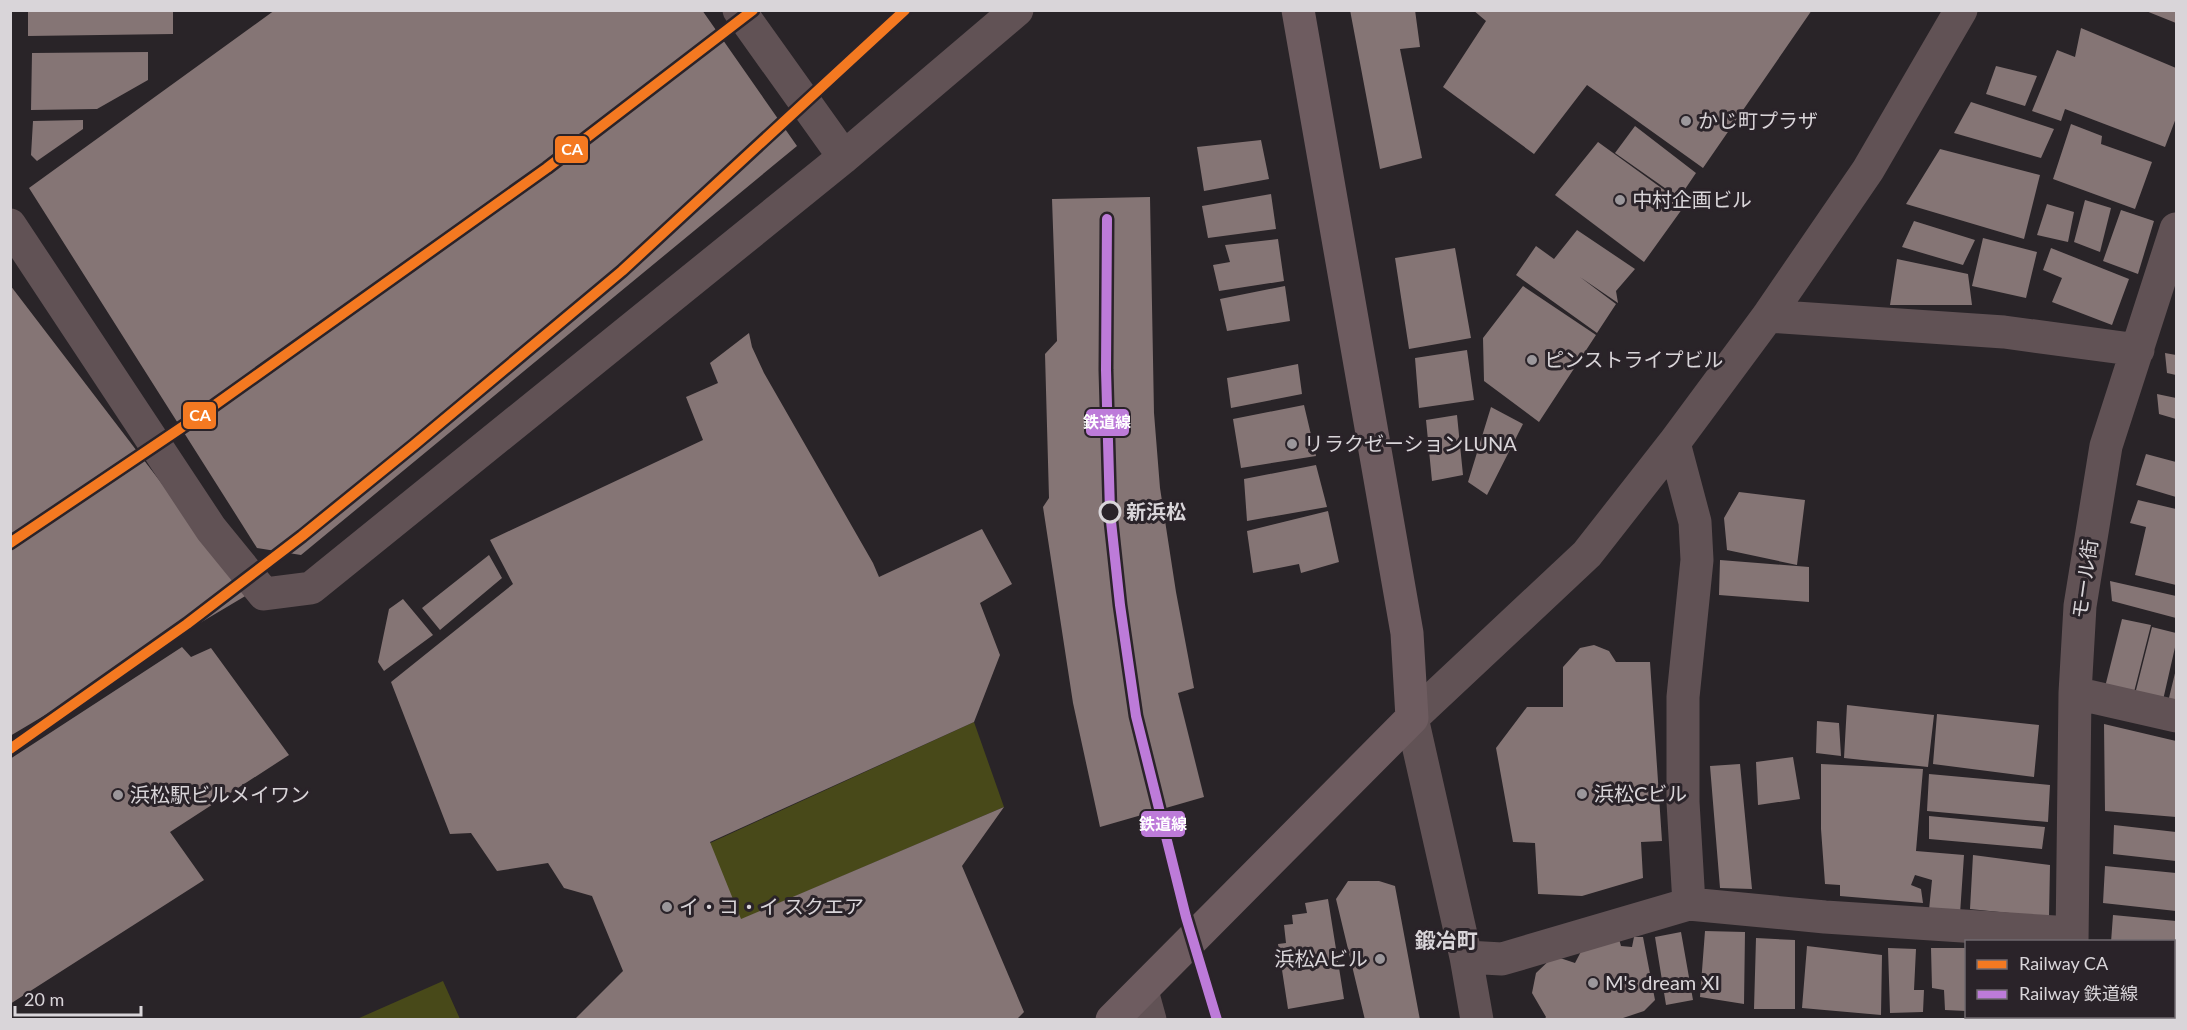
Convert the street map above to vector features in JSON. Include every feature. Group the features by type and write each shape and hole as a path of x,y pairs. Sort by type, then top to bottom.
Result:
{"street":[{"path":"739,10 844,157"},
{"path":"10,225 211,530 264,594 311,588 844,157 1017,10"},
{"path":"1298,10 1407,633 1412,718 1466,957 1477,1020"},
{"path":"1112,1020 1146,1005 1412,718 1587,554 1674,443 1768,316 1868,170 1961,10"},
{"name":"モール街","path":"2072,937 2075,693 2080,606 2106,446 2176,230"},
{"path":"1768,316 2004,332 2138,350"},
{"path":"1674,443 1695,522 1697,560 1683,697 1683,802 1689,904"},
{"path":"2075,693 2176,716"},
{"path":"1466,957 1502,959 1689,904 2072,937"}],"shaded area":[{"path":"974,722 1004,807 700,937 671,861"},
{"path":"443,981 460,1019 357,1019"}],"building":[{"path":"28,10 173,10 173,34 28,36"},
{"path":"275,10 702,10 797,146 301,555 257,548 29,188"},
{"path":"1350,10 1415,10 1420,47 1400,49 1422,158 1380,169"},
{"name":"かじ町プラザ","path":"1473,10 1812,10 1703,168 1587,85 1534,154 1443,87 1486,21"},
{"path":"2176,10 2176,23 2146,11"},
{"path":"2081,28 2176,68 2176,118 2165,147 2065,109 2061,121 2032,111 2057,50 2075,57"},
{"path":"148,52 148,80 97,109 31,110 32,53"},
{"path":"1996,66 2037,76 2025,106 1986,94"},
{"path":"1971,102 2054,129 2041,158 1954,133"},
{"path":"83,120 83,129 37,161 31,155 33,121"},
{"path":"2071,124 2102,136 2101,144 2152,162 2135,209 2053,179"},
{"path":"1635,126 1696,173 1679,198 1615,153"},
{"path":"1261,140 1269,179 1204,191 1197,147"},
{"name":"中村企画ビル","path":"1598,142 1685,205 1644,262 1555,195"},
{"path":"1940,149 2040,175 2024,239 1906,204"},
{"path":"1271,194 1276,229 1208,238 1202,206"},
{"path":"1150,197 1154,413 1160,488 1194,688 1178,693 1204,797 1100,827 1073,703 1043,507 1049,498 1045,354 1057,341 1052,199"},
{"path":"2085,200 2111,208 2100,252 2074,242"},
{"path":"2047,204 2074,212 2068,242 2037,235"},
{"path":"2121,210 2154,221 2138,274 2103,261"},
{"path":"1914,221 1975,240 1963,265 1902,247"},
{"path":"1577,230 1635,269 1616,291 1618,303 1580,277 1616,304 1597,333 1516,275 1536,246 1554,259"},
{"path":"1983,238 2037,252 2026,298 1972,286"},
{"path":"1278,239 1284,281 1219,291 1213,265 1230,262 1225,245"},
{"path":"1455,248 1471,338 1409,349 1395,258"},
{"path":"2051,248 2129,279 2112,325 2052,302 2062,278 2043,270"},
{"path":"1897,259 1968,274 1972,305 1890,305"},
{"path":"10,285 247,595 10,736"},
{"path":"1285,286 1290,321 1227,331 1220,299"},
{"name":"ピンストライプビル","path":"1523,286 1596,335 1539,422 1484,381 1483,338"},
{"path":"749,333 752,347 764,373 879,577 982,529 1012,584 980,603 1000,655 974,722 710,842 741,919 1004,807 962,866 1024,1012 1016,1020 574,1020 623,971 592,896 564,888 548,863 497,871 471,833 450,834 391,682 513,584 490,540 703,440 686,397 718,383 710,363"},
{"path":"1467,350 1474,400 1419,408 1415,358"},
{"path":"2165,353 2176,355 2176,375 2167,373"},
{"path":"1298,364 1302,394 1231,408 1227,378"},
{"path":"2157,394 2176,398 2176,419 2159,414"},
{"path":"1304,405 1316,456 1241,468 1233,419"},
{"path":"1491,407 1523,424 1487,495 1468,482"},
{"path":"1457,415 1463,475 1432,481 1426,420"},
{"path":"2146,454 2176,462 2176,497 2136,485"},
{"path":"1316,465 1327,507 1247,521 1244,479"},
{"path":"1739,492 1805,500 1797,565 1727,550 1724,518"},
{"path":"2138,500 2176,509 2176,585 2135,575 2146,527 2130,523"},
{"path":"1328,511 1339,562 1301,573 1299,564 1253,573 1247,531"},
{"path":"489,555 502,578 440,630 422,608"},
{"path":"1720,560 1809,567 1809,602 1719,595"},
{"path":"2110,581 2176,596 2176,618 2112,601"},
{"path":"403,599 433,635 384,671 378,662 389,609"},
{"path":"2122,619 2151,625 2134,692 2105,687"},
{"path":"2152,627 2176,633 2176,643 2163,700 2135,694"},
{"name":"浜松Cビル","path":"1594,645 1609,651 1616,662 1650,662 1662,841 1641,842 1643,878 1582,896 1538,894 1535,843 1513,842 1496,748 1527,707 1563,707 1563,667 1580,648"},
{"name":"浜松駅ビルメイワン","path":"182,647 191,657 211,648 289,755 170,832 204,880 10,1004 10,759"},
{"path":"2176,669 2176,704 2168,702"},
{"path":"1847,705 1934,715 1928,767 1844,758"},
{"path":"1937,714 2039,725 2034,777 1933,764"},
{"path":"1817,721 1839,723 1841,756 1816,753"},
{"path":"2104,724 2176,741 2176,817 2105,811"},
{"path":"1793,757 1800,799 1758,805 1756,762"},
{"path":"1740,764 1752,889 1720,888 1710,766"},
{"path":"1821,764 1923,769 1916,851 1964,855 1960,914 1929,910 1932,880 1915,875 1911,885 1921,889 1923,903 1840,896 1840,885 1825,884 1821,829"},
{"path":"1929,774 2050,785 2048,822 1927,811"},
{"path":"1929,816 2045,827 2042,849 1929,839"},
{"path":"2114,825 2176,832 2176,861 2113,854"},
{"path":"1973,855 2050,865 2049,917 1970,909"},
{"path":"2105,866 2176,873 2176,911 2103,903"},
{"name":"浜松Aビル","path":"1348,881 1379,881 1395,886 1420,1020 1365,1020 1336,899"},
{"path":"1328,899 1344,999 1288,1009 1278,944 1286,943 1284,925 1293,924 1292,915 1307,913 1305,903"},
{"path":"2113,915 2176,921 2176,958 2175,940 2111,940"},
{"path":"1705,931 1745,932 1744,1004 1700,997"},
{"path":"1681,932 1693,1000 1666,1005 1655,937"},
{"name":"M's dream XI","path":"1634,937 1643,937 1655,1000 1644,1011 1617,1020 1544,1020 1546,1017 1532,993 1536,973 1554,956 1575,963 1586,942 1619,939 1621,946 1632,947"},
{"path":"1756,938 1795,940 1795,1009 1754,1009"},
{"path":"1807,946 1882,955 1881,1015 1802,1008"},
{"path":"1888,948 1916,949 1914,990 1924,990 1923,1012 1890,1013"},
{"path":"1931,948 1965,948 1965,1011 1945,1010 1944,990 1932,988"},
{"path":"2175,970 2176,970 2175,1006"},
{"path":"2176,1016 2176,1020 2120,1020 2120,1018 2175,1018"}],"rail line":[{"name":"CA","path":"10,543 212,407 547,168 753,10"},
{"name":"CA","path":"10,749 187,624 302,536 414,445 622,271 905,10"},
{"name":"鉄道線","path":"1107,219 1106,370 1110,512 1120,605 1136,716 1186,917 1217,1020"}],"place":[{"name":"かじ町プラザ","path":"1686,121"},
{"name":"中村企画ビル","path":"1620,200"},
{"name":"ピンストライプビル","path":"1532,360"},
{"name":"リラクゼーションLUNA","path":"1292,444"},
{"name":"新浜松","path":"1110,512"},
{"name":"浜松Cビル","path":"1582,794"},
{"name":"浜松駅ビルメイワン","path":"118,795"},
{"name":"イ・コ・イ スクエア","path":"667,907"},
{"name":"浜松Aビル","path":"1380,959"},
{"name":"M's dream XI","path":"1593,983"}],"district":[{"name":"鍛冶町","path":"1446,941"}]}
